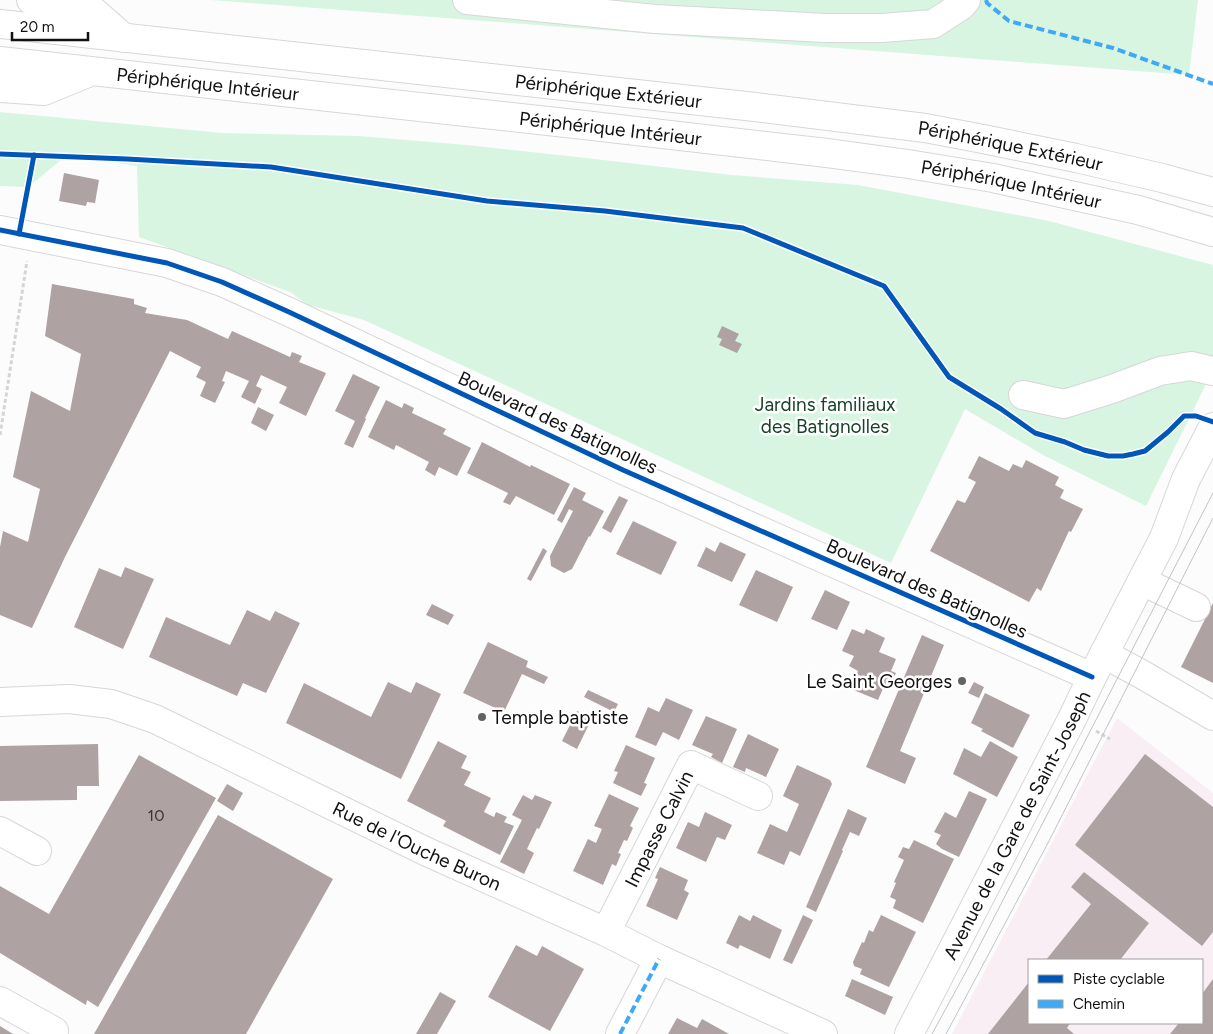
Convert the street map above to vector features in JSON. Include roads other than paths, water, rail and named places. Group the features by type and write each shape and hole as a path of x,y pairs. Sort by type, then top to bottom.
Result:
{"main road":[{"path":"31,0 92,10 124,38"},
{"path":"467,0 655,20 826,28 882,28 933,24 961,6 966,0"},
{"name":"Périphérique Extérieur","path":"0,24 735,105 924,128 983,138 1076,158 1213,192"},
{"name":"Périphérique Intérieur","path":"0,61 584,125 908,164 993,178 1138,210 1213,232"},
{"path":"0,88 44,91 91,72"},
{"name":"Boulevard des Batignolles","path":"0,230 167,263 222,282 623,470 1098,666 1143,675 1213,716"},
{"path":"1023,395 1064,404 1160,371 1191,366 1213,371"},
{"name":"Avenue de la Gare de Saint-Joseph","path":"909,1034 1164,538 1186,479 1209,443"},
{"path":"1142,581 1196,607"},
{"name":"Rue de l'Ouche Buron","path":"0,702 69,699 111,704 155,719 425,851 606,932 659,959 823,1034"},
{"name":"Impasse Calvin","path":"606,932 691,765 758,796"},
{"path":"0,831 38,852"},
{"path":"620,1034 659,959"},
{"path":"0,1001 54,1031"}],"tram line":[{"path":"932,1034 968,968 1213,493"},
{"path":"946,1034 1049,841 1213,518"}],"place":[{"name":"Le Saint Georges","path":"962,681"},
{"name":"Temple baptiste","path":"482,717"}],"park label":[{"name":"Jardins familiaux des Batignolles","path":"825,415"}]}
